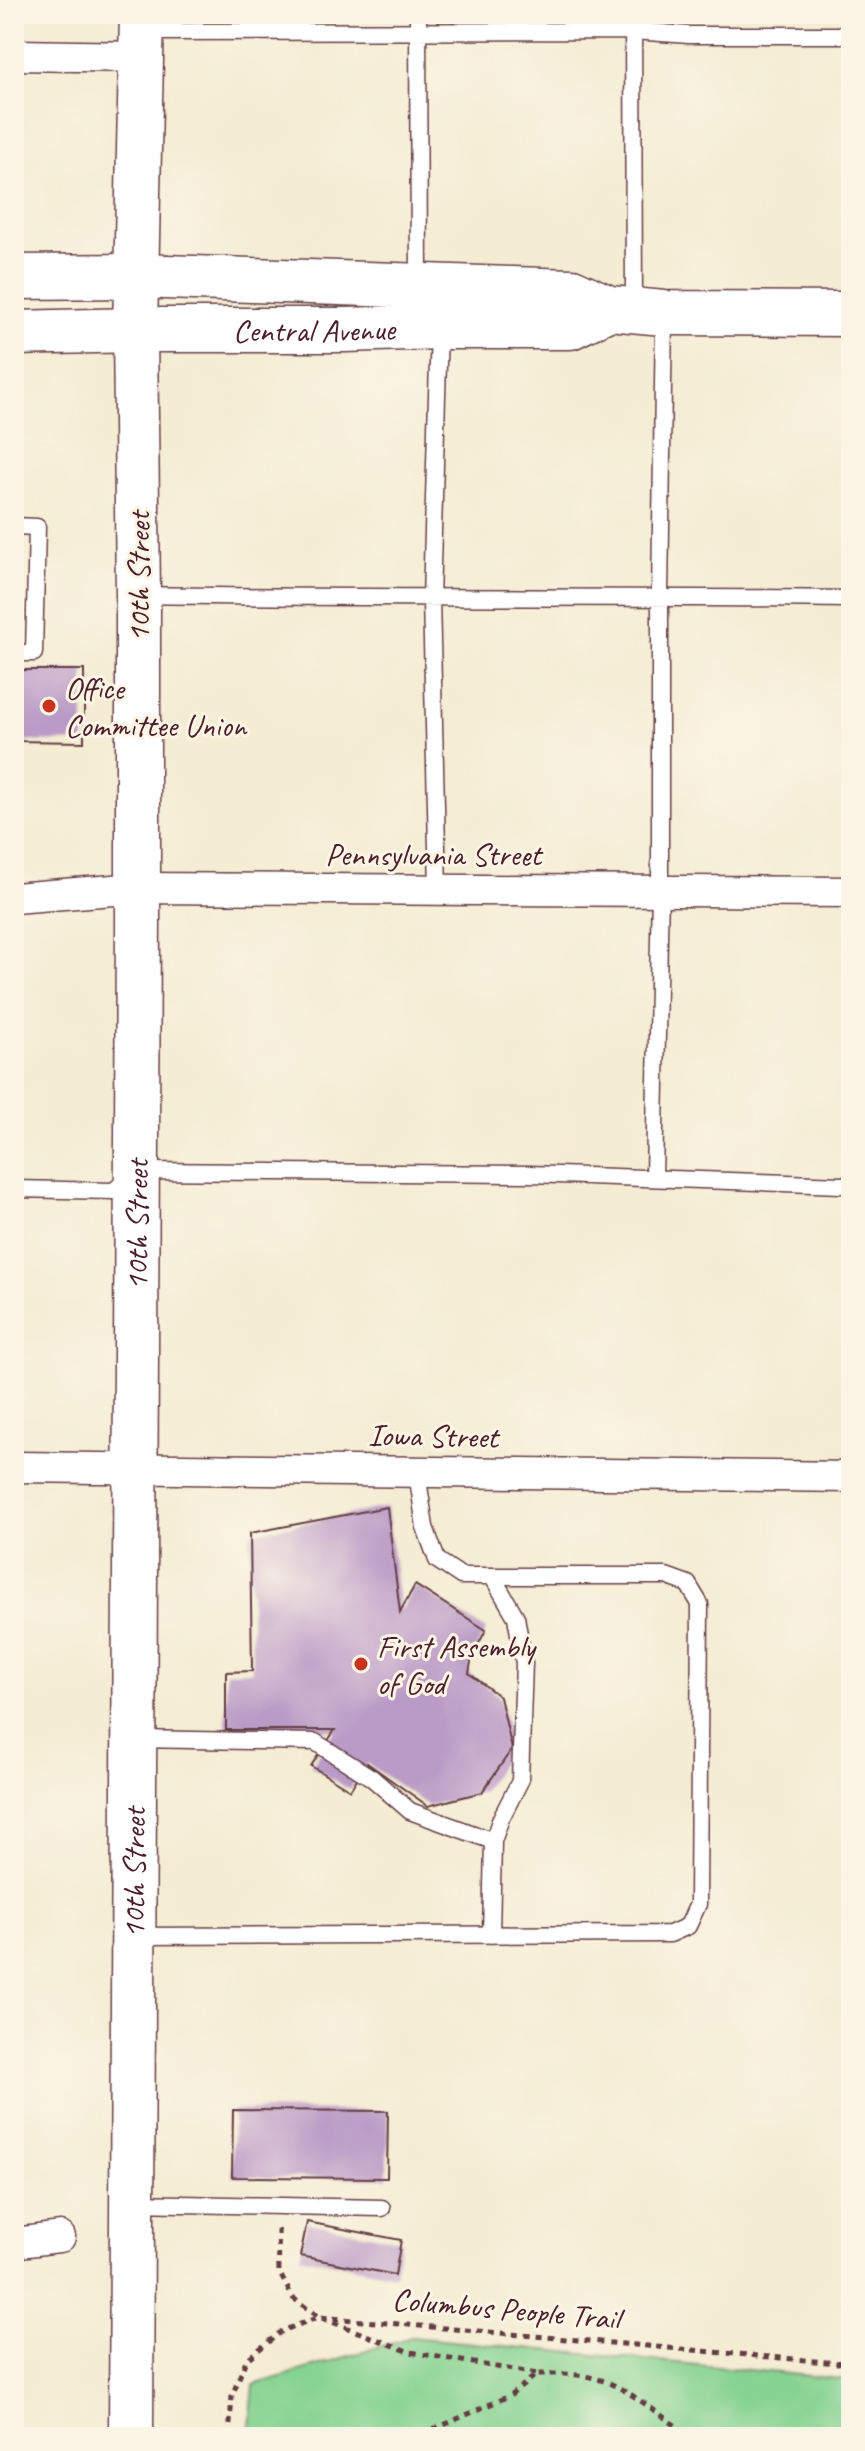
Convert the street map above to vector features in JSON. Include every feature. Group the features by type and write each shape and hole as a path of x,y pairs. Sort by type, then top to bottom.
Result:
{"main road":[{"name":"10th Street","path":"131,2437 138,888 135,330 142,34"},
{"name":"Central Avenue","path":"14,277 137,276 572,291 636,310 851,314"},
{"name":"Central Avenue","path":"14,333 570,327 636,310"}],"street":[{"path":"14,55 142,34"},
{"name":"Pennsylvania Street","path":"14,898 138,888 851,892"},
{"name":"Iowa Street","path":"14,1467 851,1477"},
{"path":"14,2243 60,2237"}],"lane":[{"path":"418,22 419,287"},
{"path":"142,34 418,22 634,22 689,35 851,35"},
{"path":"634,22 636,310 660,597 660,891 654,1177"},
{"path":"438,890 431,599 439,327"},
{"path":"14,526 37,527 34,653 14,653"},
{"path":"138,595 851,599"},
{"path":"14,1189 114,1191 136,1171 513,1173 851,1183"},
{"path":"133,1936 670,1934 688,1926 698,1904 700,1604 688,1584 666,1576 461,1576 437,1560 425,1527 417,1472"},
{"path":"491,1935 493,1841 520,1781 524,1663 516,1617 492,1576"},
{"path":"133,1739 315,1742 372,1778 410,1811 493,1841"},
{"path":"132,2203 382,2208"}],"path":[{"path":"278,2205 279,2272 293,2298 319,2317 410,2352 537,2374 573,2374 603,2380 693,2437"},
{"name":"Columbus People Trail","path":"229,2437 232,2396 246,2360 282,2331 319,2317 838,2363 851,2356"},
{"path":"398,2435 430,2431 511,2395 537,2374"}],"green space":[{"path":"411,2337 851,2380 851,2437 249,2437 254,2385"}],"building":[{"name":"Office Committee Union","path":"14,670 84,670 84,742 14,741"},
{"name":"First Assembly of God","path":"387,1507 400,1612 415,1585 486,1630 472,1656 469,1673 500,1697 512,1749 482,1792 428,1806 367,1763 350,1790 311,1766 335,1730 226,1730 226,1672 252,1671 250,1533"},
{"path":"233,2110 388,2111 387,2178 232,2177"},
{"path":"307,2222 401,2240 395,2275 300,2256"}],"place":[{"name":"Office Committee Union","path":"49,706"},
{"name":"First Assembly of God","path":"361,1664"}]}
